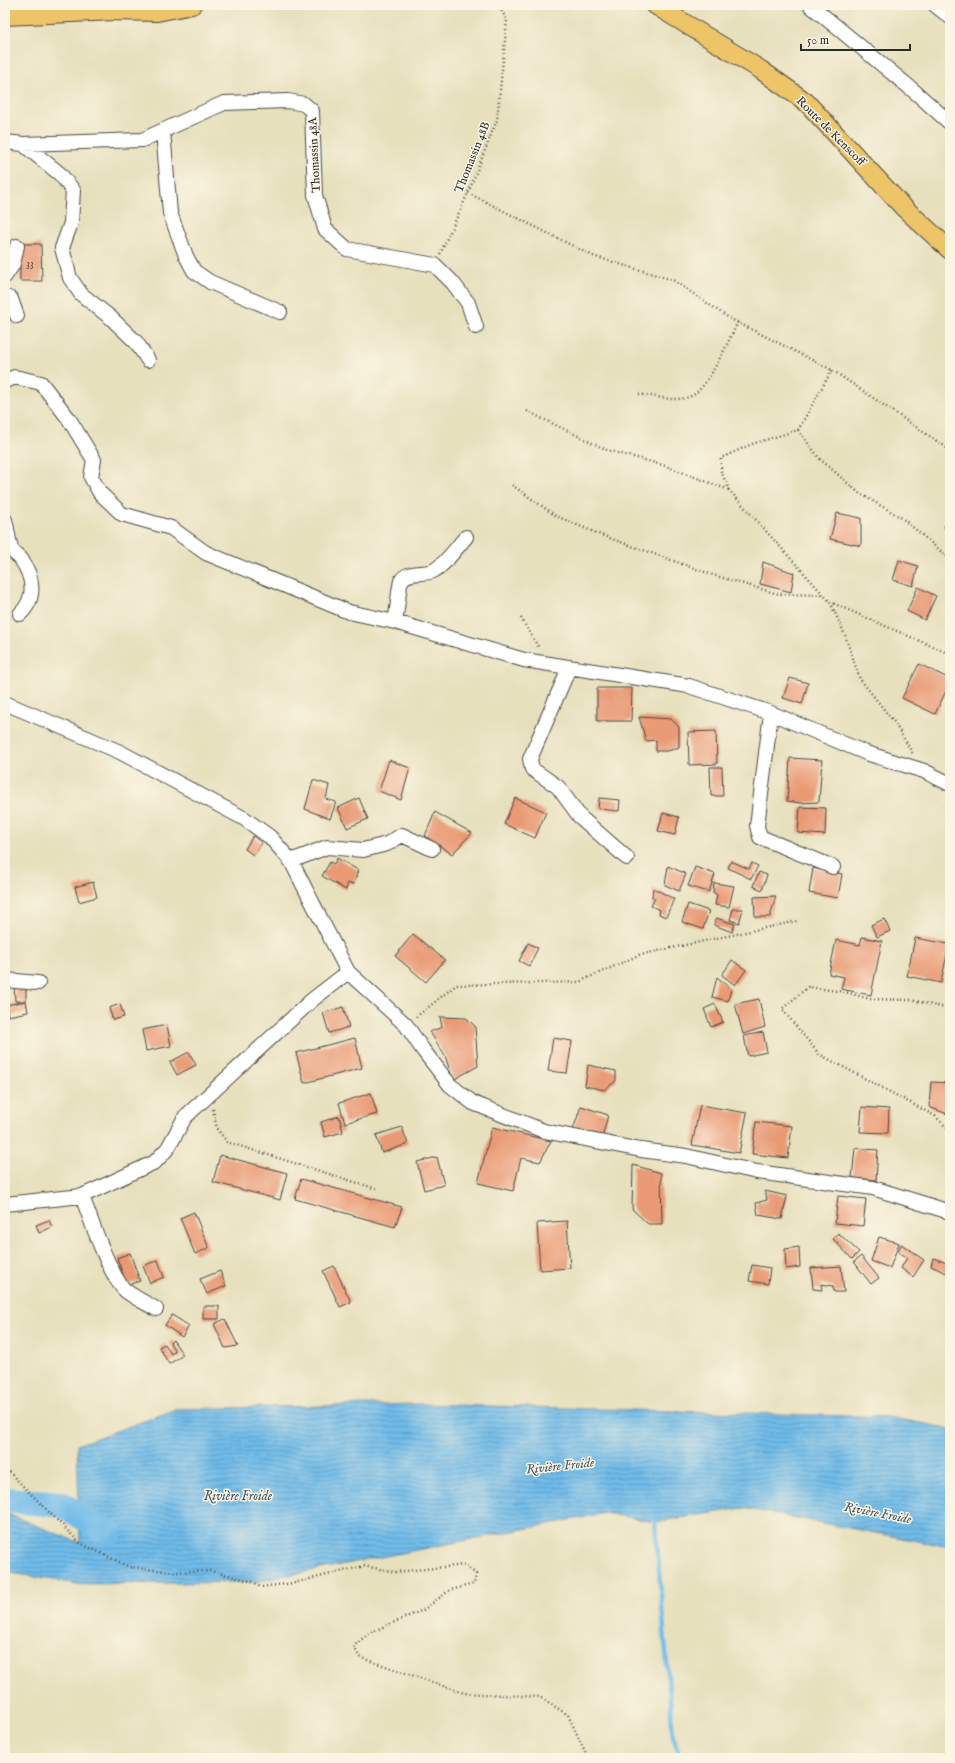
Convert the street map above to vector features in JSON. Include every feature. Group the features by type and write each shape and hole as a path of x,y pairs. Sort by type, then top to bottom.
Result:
{"main road":[{"path":"5,16 92,9 157,12 192,5"},
{"name":"Route de Kenscoff","path":"655,5 761,70 806,102 903,207 950,250"}],"street":[{"path":"810,5 914,91 950,123"},
{"path":"935,5 950,17"},
{"name":"Thomassin 48A","path":"5,142 23,144 142,140 224,104 288,100 304,104 312,111 315,195 325,229 347,249 435,265"},
{"path":"164,131 170,213 186,256 194,271 210,282 280,312"},
{"path":"23,144 60,174 73,190 71,223 62,248 70,278 81,294 111,318 136,342 148,360"},
{"path":"5,276 13,264 17,246"},
{"path":"435,265 453,283 468,303 476,327"},
{"path":"5,297 11,299 17,316"},
{"path":"5,381 15,377 41,383 69,420 94,460 91,478 100,493 122,514 171,528 206,553 349,612 395,622 524,660 689,686 771,713 866,753 924,771 950,784"},
{"path":"5,520 13,551 20,557 31,580 32,588 30,602 20,614"},
{"path":"395,622 401,582 406,576 432,571 445,560 466,537"},
{"path":"569,668 530,759 530,764 532,769 558,787 580,818 627,858"},
{"path":"5,702 120,752 245,819 270,837 291,861 348,972 406,1025 450,1085 473,1103 544,1131 686,1156 757,1172 873,1188 950,1212"},
{"path":"771,713 757,826 760,837 833,867"},
{"path":"291,861 327,847 363,850 387,844 402,835 432,849"},
{"path":"5,1204 82,1196 155,1162 168,1148 185,1117 312,1000 348,972"},
{"path":"5,980 38,983"},
{"path":"82,1196 109,1265 118,1282 125,1291 156,1309"}],"path":[{"name":"Thomassin 48B","path":"435,265 468,193 497,120 507,20 498,5"},
{"path":"468,193 593,256 673,280 738,322 832,370 950,450"},
{"path":"639,394 674,399 692,396 706,382 738,322"},
{"path":"832,370 798,430 752,444 721,458 721,470 729,490 830,602 845,635 860,679 894,722 924,771"},
{"path":"528,411 607,450 664,465 729,490"},
{"path":"798,430 820,459 859,493 902,518 950,559"},
{"path":"512,485 556,516 601,535 713,575 778,594 824,595"},
{"path":"830,602 950,654"},
{"path":"521,618 548,664"},
{"path":"406,1025 456,985 579,982 639,955 797,921"},
{"path":"950,1009 911,1000 870,999 845,992 808,987 782,1009 819,1054 935,1116 950,1131"},
{"path":"210,1094 217,1129 227,1142 376,1189"},
{"path":"5,1470 10,1473 80,1543 129,1567 174,1572 211,1571 254,1582 260,1587 294,1583 364,1566 395,1572 465,1565 476,1574 474,1584 450,1590 423,1610 369,1633 354,1646 359,1657 464,1693 540,1697 568,1715 588,1758"}],"water":[{"name":"Rivière Froide","path":"418,1404 888,1417 947,1428 950,1430 950,1547 743,1508 655,1522 605,1513 254,1582 78,1584 5,1572 5,1513 80,1543 77,1445 177,1409"}],"building":[{"path":"20,244 41,244 42,281 20,281"},
{"path":"837,513 861,518 861,546 830,539"},
{"path":"950,515 950,530 944,527"},
{"path":"899,560 918,566 913,586 893,580"},
{"path":"763,562 794,573 791,592 760,584"},
{"path":"918,587 936,596 925,620 907,611"},
{"path":"919,664 950,679 950,683 935,714 902,698"},
{"path":"790,678 808,683 802,704 783,698"},
{"path":"597,688 632,688 631,721 597,721"},
{"path":"639,717 671,719 679,727 679,747 668,751 656,751 656,740 646,741"},
{"path":"716,731 717,764 689,765 688,732"},
{"path":"790,758 822,760 819,802 800,803 787,801"},
{"path":"389,760 410,768 401,800 379,791"},
{"path":"710,767 722,767 723,796 711,796"},
{"path":"313,780 329,785 326,799 336,802 330,819 305,809"},
{"path":"359,798 368,819 347,828 338,808"},
{"path":"515,798 546,812 535,838 504,824"},
{"path":"599,798 620,800 619,811 598,809"},
{"path":"800,807 826,808 825,835 798,833"},
{"path":"435,812 472,833 452,854 425,836"},
{"path":"663,813 679,817 675,835 658,831"},
{"path":"253,836 262,843 253,855 245,849"},
{"path":"337,858 358,870 354,884 348,883 346,890 322,876 330,862 334,864"},
{"path":"731,861 749,869 752,863 758,866 751,879 728,868"},
{"path":"668,866 686,874 679,891 665,885"},
{"path":"695,867 715,874 709,892 688,886"},
{"path":"813,868 842,874 838,898 809,893"},
{"path":"759,872 767,875 762,890 753,886"},
{"path":"93,882 97,897 79,902 75,887"},
{"path":"714,883 734,886 729,907 715,905 717,895 713,892"},
{"path":"653,888 674,899 666,917 659,914 660,910 651,906 655,898 652,897"},
{"path":"776,896 770,917 755,917 754,897"},
{"path":"688,904 709,911 703,929 682,922"},
{"path":"733,909 743,909 739,923 730,920"},
{"path":"716,918 735,924 732,932 714,925"},
{"path":"884,919 890,931 877,937 871,925"},
{"path":"413,934 445,960 426,982 395,956"},
{"path":"862,937 882,941 871,995 841,989 844,977 829,974 836,940 860,945"},
{"path":"915,938 949,944 941,983 907,976"},
{"path":"528,943 538,948 529,966 519,961"},
{"path":"732,960 746,970 735,985 722,975"},
{"path":"717,977 731,989 728,1001 712,997"},
{"path":"26,986 26,1001 15,1001 14,987"},
{"path":"759,999 765,1027 743,1034 735,1004"},
{"path":"26,1001 28,1012 8,1016 6,1005"},
{"path":"120,1004 124,1017 113,1020 109,1008"},
{"path":"715,1004 723,1022 711,1027 704,1009"},
{"path":"343,1007 349,1027 329,1033 323,1013"},
{"path":"440,1017 466,1018 475,1026 478,1066 453,1080 445,1056 430,1032 442,1027"},
{"path":"167,1025 171,1046 146,1051 142,1030"},
{"path":"763,1032 767,1052 748,1056 744,1036"},
{"path":"355,1038 362,1068 304,1083 296,1053"},
{"path":"553,1038 572,1041 567,1073 548,1071"},
{"path":"189,1052 196,1065 177,1075 170,1062"},
{"path":"588,1065 616,1071 616,1081 604,1090 585,1086"},
{"path":"931,1082 950,1083 950,1115 929,1107"},
{"path":"371,1093 377,1114 345,1123 339,1103"},
{"path":"700,1105 747,1113 739,1153 692,1145"},
{"path":"581,1106 608,1115 602,1138 572,1133"},
{"path":"862,1107 889,1109 888,1133 860,1132"},
{"path":"339,1116 343,1132 325,1137 321,1122"},
{"path":"756,1122 792,1126 788,1158 752,1154"},
{"path":"402,1127 408,1144 382,1153 376,1135"},
{"path":"492,1127 551,1141 540,1162 521,1158 513,1191 478,1183"},
{"path":"855,1148 878,1150 876,1180 852,1178"},
{"path":"220,1155 287,1173 280,1200 213,1182"},
{"path":"437,1157 444,1185 424,1190 417,1162"},
{"path":"633,1165 661,1173 662,1224 648,1224 632,1209"},
{"path":"301,1179 402,1207 395,1227 295,1199"},
{"path":"950,1181 950,1196 946,1195"},
{"path":"765,1191 787,1196 782,1219 758,1215 756,1203 767,1200"},
{"path":"838,1196 866,1199 863,1226 835,1223"},
{"path":"194,1212 209,1248 195,1254 180,1218"},
{"path":"49,1220 52,1227 39,1233 36,1225"},
{"path":"567,1221 570,1268 540,1270 537,1223"},
{"path":"838,1233 859,1252 852,1259 833,1239"},
{"path":"879,1237 899,1243 890,1268 871,1261"},
{"path":"901,1244 924,1260 913,1277 901,1268 907,1258 898,1252"},
{"path":"799,1247 800,1267 786,1269 785,1249"},
{"path":"130,1253 140,1281 127,1285 117,1258"},
{"path":"861,1256 879,1278 871,1284 854,1262"},
{"path":"933,1258 950,1264 946,1273 931,1266"},
{"path":"158,1260 164,1277 150,1283 143,1266"},
{"path":"752,1265 770,1268 768,1284 749,1281"},
{"path":"334,1266 351,1302 340,1307 323,1271"},
{"path":"841,1266 844,1292 834,1292 833,1286 821,1284 822,1290 813,1289 811,1268"},
{"path":"220,1271 226,1286 207,1294 200,1279"},
{"path":"203,1306 219,1306 219,1319 203,1319"},
{"path":"172,1315 189,1326 182,1337 165,1325"},
{"path":"225,1319 238,1346 225,1348 214,1324"},
{"path":"173,1340 183,1355 169,1364 159,1347 165,1344 171,1354 175,1351 170,1343"}],"waterway":[{"name":"Rivière Froide","path":"5,1500 61,1504 110,1533"},
{"path":"652,1518 655,1522 673,1736 680,1758"}]}
